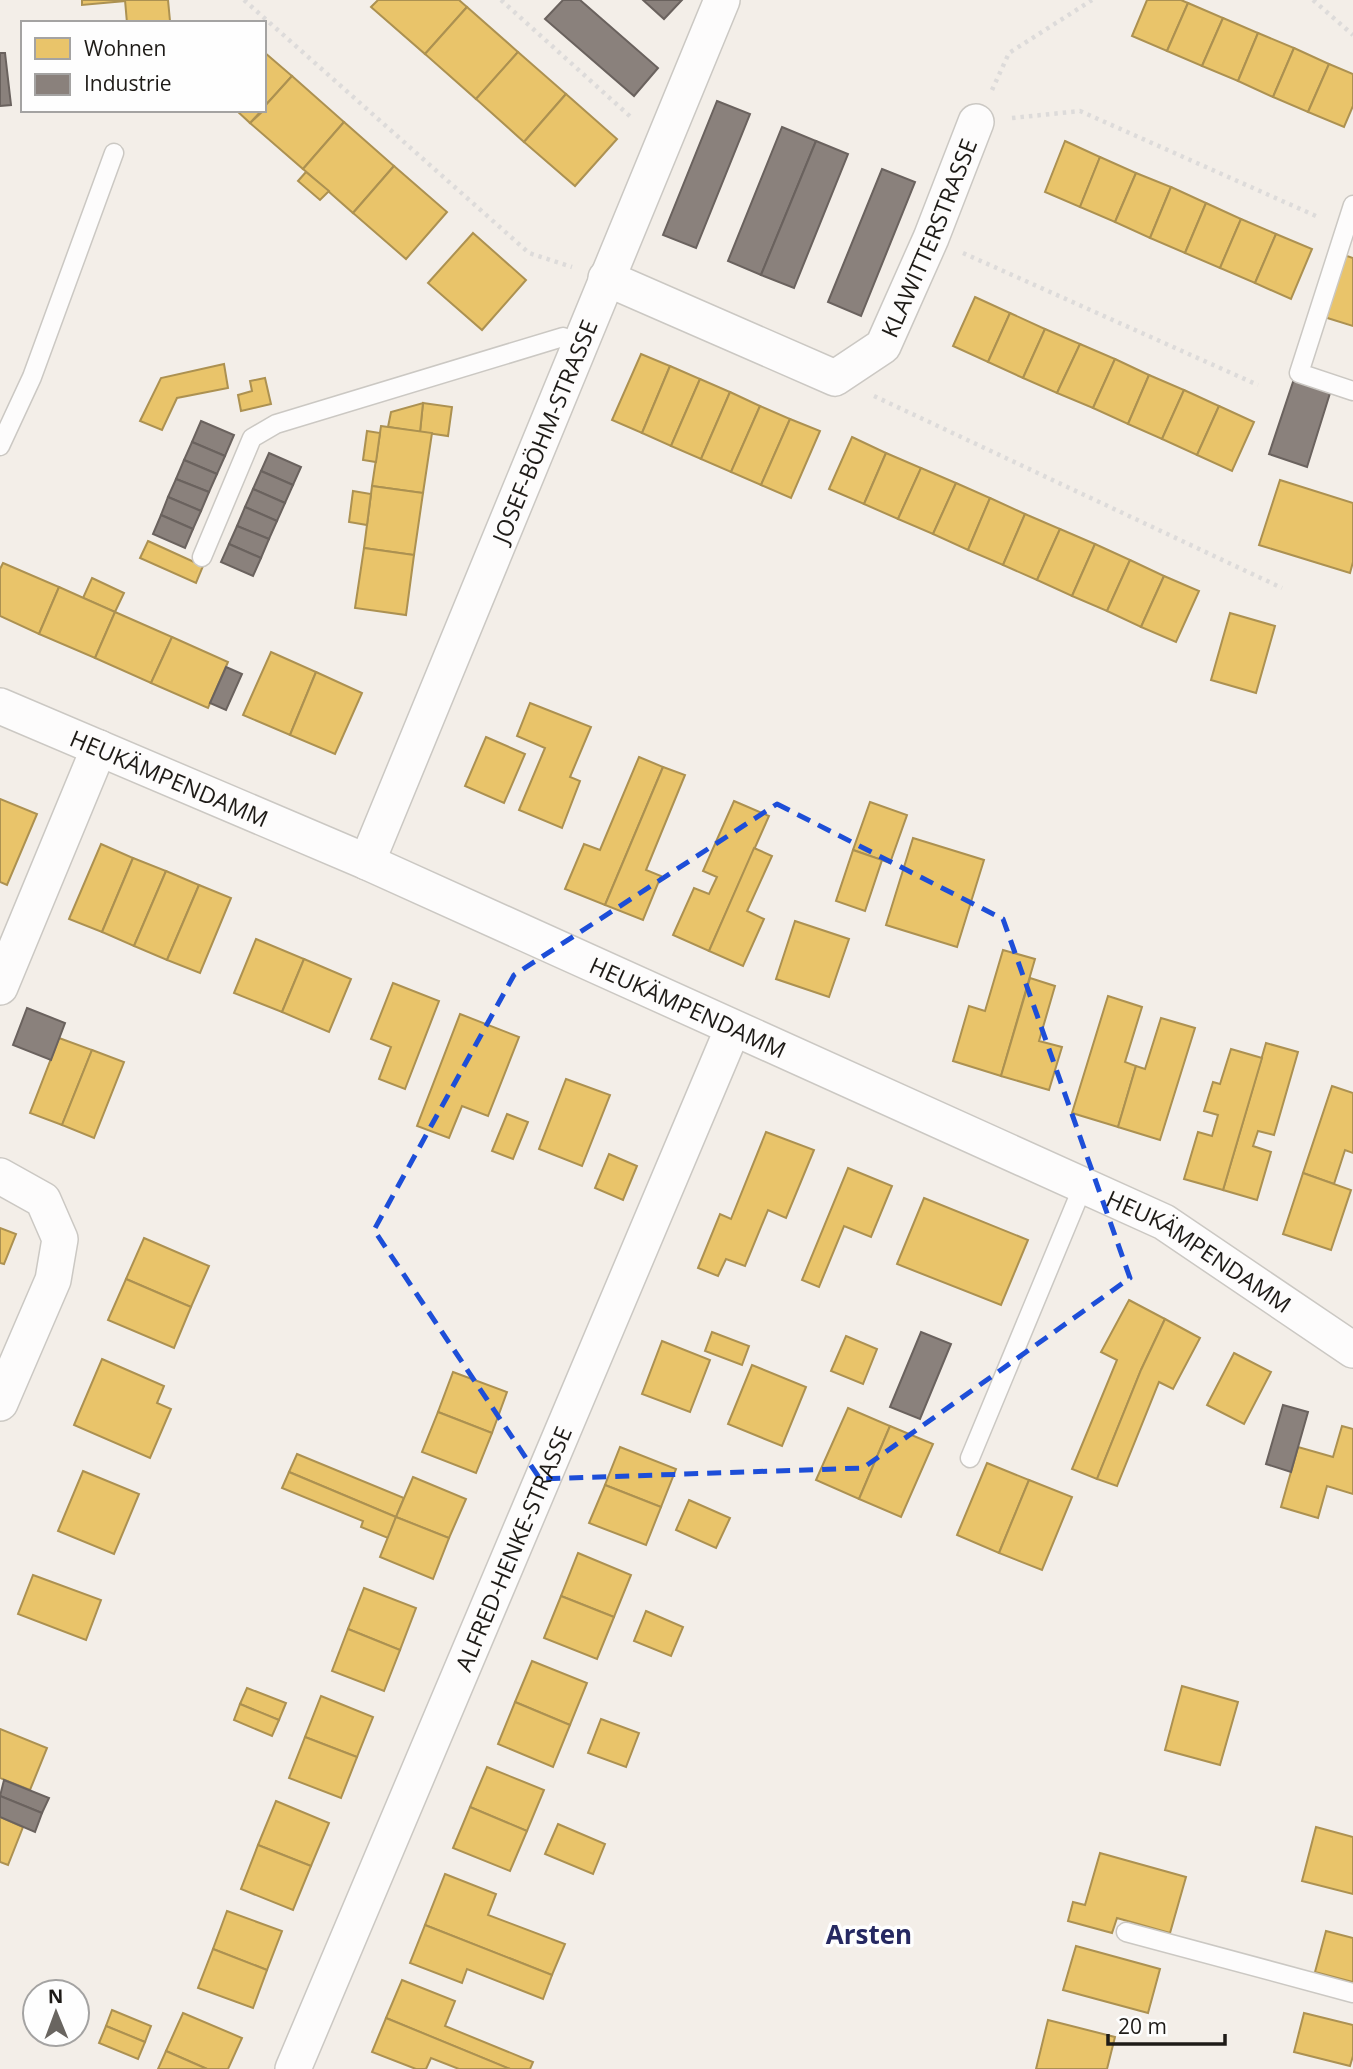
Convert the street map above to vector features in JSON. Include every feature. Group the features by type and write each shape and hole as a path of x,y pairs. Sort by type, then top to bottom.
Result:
{"street":[{"name":"JOSEF-BÖHM-STRASSE","path":"367,862 722,0"},
{"name":"KLAWITTERSTRASSE","path":"835,378 883,346 931,238 976,122"},
{"path":"606,278 835,378"},
{"name":"HEUKÄMPENDAMM","path":"0,706 367,862 1164,1222 1353,1350"},
{"path":"0,987 99,748"},
{"name":"ALFRED-HENKE-STRASSE","path":"293,2069 733,1028"},
{"path":"0,1176 43,1200 60,1239 53,1280 0,1403"}],"lane":[{"path":"0,446 32,377 114,153"},
{"path":"1353,205 1347,244 1299,373 1353,391"},
{"path":"202,557 252,438 276,424 563,337 580,344"},
{"path":"970,1458 1083,1186"},
{"path":"1126,1932 1353,1993"}],"path":[{"path":"244,0 529,253 606,278"},
{"path":"501,0 662,145"},
{"name":"KLAWITTERSTRASSE","path":"976,122 1009,53 1092,0"},
{"path":"1313,0 1353,35"},
{"path":"976,122 1080,111 1316,216"},
{"path":"931,238 1258,385"},
{"path":"835,378 1282,588"}],"highlighted area":[{"path":"777,804 1003,919 1130,1278 863,1468 540,1479 374,1230 514,975"}],"building: Wohnen":[{"path":"82,0 125,0 125,1 82,5"},
{"path":"125,0 168,0 170,21 127,21"},
{"path":"378,0 459,0 467,7 425,54 371,7"},
{"path":"1147,0 1181,0 1188,3 1167,51 1132,36"},
{"path":"1188,3 1223,18 1202,66 1167,51"},
{"path":"467,7 518,52 476,99 425,54"},
{"path":"1223,18 1258,33 1238,81 1202,66"},
{"path":"1258,33 1294,48 1273,97 1238,81"},
{"path":"1294,48 1329,64 1308,112 1273,97"},
{"path":"518,52 566,94 524,142 476,99"},
{"path":"266,54 292,76 266,105"},
{"path":"1329,64 1353,74 1353,106 1344,127 1308,112"},
{"path":"292,76 344,122 303,169 250,123 262,112 266,112 266,105"},
{"path":"566,94 617,139 575,186 524,142"},
{"path":"238,112 260,112 250,123"},
{"path":"344,122 394,166 353,213 303,169"},
{"path":"1065,141 1100,157 1080,207 1045,192"},
{"path":"1100,157 1136,173 1115,222 1080,207"},
{"path":"394,166 447,212 406,259 353,213"},
{"path":"306,172 329,191 320,200 298,181"},
{"path":"1136,173 1171,187 1150,238 1115,222"},
{"path":"1171,187 1206,203 1185,253 1150,238"},
{"path":"1206,203 1241,219 1220,268 1185,253"},
{"path":"1241,219 1276,234 1255,283 1220,268"},
{"path":"473,233 526,280 482,330 428,283"},
{"path":"1276,234 1312,249 1291,299 1255,283"},
{"path":"1341,254 1353,258 1353,326 1321,316"},
{"path":"975,297 1010,313 988,362 953,346"},
{"path":"1010,313 1045,329 1023,378 988,362"},
{"path":"1045,329 1080,344 1057,393 1023,378"},
{"path":"1080,344 1115,359 1093,408 1057,393"},
{"path":"641,354 670,366 642,433 612,420"},
{"path":"1115,359 1149,375 1128,424 1093,408"},
{"path":"224,364 228,388 177,398 162,430 140,421 161,378"},
{"path":"670,366 700,379 671,446 642,433"},
{"path":"1149,375 1184,390 1162,439 1128,424"},
{"path":"265,378 271,404 241,411 238,395 252,391 250,381"},
{"path":"700,379 730,392 701,459 671,446"},
{"path":"1184,390 1219,406 1197,455 1162,439"},
{"path":"730,392 760,406 731,472 701,459"},
{"path":"423,403 452,407 448,436 420,432"},
{"path":"423,403 420,432 388,427 391,412"},
{"path":"760,406 790,419 761,485 731,472"},
{"path":"1219,406 1254,422 1232,471 1197,455"},
{"path":"790,419 820,431 791,498 761,485"},
{"path":"381,426 432,433 423,493 372,486"},
{"path":"367,431 380,433 376,462 363,460"},
{"path":"852,437 886,453 864,504 829,489"},
{"path":"886,453 921,468 898,519 864,504"},
{"path":"921,468 956,483 933,534 898,519"},
{"path":"1280,480 1353,503 1353,562 1350,573 1259,545"},
{"path":"956,483 990,498 968,550 933,534"},
{"path":"372,486 423,493 414,555 364,548"},
{"path":"353,491 371,494 367,525 349,522"},
{"path":"990,498 1025,514 1003,565 968,550"},
{"path":"1025,514 1060,529 1037,580 1003,565"},
{"path":"1060,529 1095,544 1072,596 1037,580"},
{"path":"148,541 203,566 196,583 140,558"},
{"path":"1095,544 1130,560 1107,611 1072,596"},
{"path":"364,548 414,555 406,615 355,608"},
{"path":"1130,560 1164,576 1141,627 1107,611"},
{"path":"3,563 59,587 39,634 0,616 0,569"},
{"path":"1164,576 1199,591 1176,642 1141,627"},
{"path":"92,578 124,593 115,612 83,598"},
{"path":"59,587 115,612 95,658 39,634"},
{"path":"115,612 172,637 151,683 95,658"},
{"path":"1230,613 1275,626 1256,693 1211,680"},
{"path":"172,637 228,662 208,708 151,683"},
{"path":"271,652 316,672 290,735 243,715"},
{"path":"316,672 362,693 335,754 290,735"},
{"path":"530,703 591,727 570,777 580,781 562,828 519,810 545,748 517,736"},
{"path":"486,737 525,754 504,803 465,786"},
{"path":"639,757 663,767 605,905 565,889 584,844 600,850"},
{"path":"663,767 685,775 646,870 661,876 643,920 605,905"},
{"path":"0,799 37,814 7,885 0,882"},
{"path":"734,801 769,816 709,951 673,935 694,888 709,894 717,877 703,871"},
{"path":"870,802 907,815 890,863 853,850"},
{"path":"913,838 984,860 957,947 886,925"},
{"path":"101,844 133,858 102,932 69,919"},
{"path":"754,848 772,856 747,911 764,919 743,966 709,951"},
{"path":"853,850 882,860 865,911 836,901"},
{"path":"133,858 166,871 134,946 102,932"},
{"path":"166,871 199,885 167,960 134,946"},
{"path":"199,885 231,898 200,973 167,960"},
{"path":"795,921 849,939 829,997 776,979"},
{"path":"256,939 304,959 282,1012 234,993"},
{"path":"1003,950 1035,959 1001,1076 953,1061 969,1006 985,1011"},
{"path":"304,959 351,979 329,1032 282,1012"},
{"path":"1030,978 1055,986 1039,1041 1062,1047 1049,1090 1001,1076"},
{"path":"393,983 439,1001 405,1089 379,1079 391,1047 371,1039"},
{"path":"1108,996 1142,1007 1125,1062 1136,1066 1118,1127 1072,1113"},
{"path":"460,1014 519,1037 488,1116 462,1106 449,1138 417,1126"},
{"path":"1161,1018 1195,1028 1160,1140 1118,1127 1136,1066 1145,1069"},
{"path":"59,1038 92,1050 62,1125 30,1113"},
{"path":"1266,1043 1298,1052 1274,1135 1258,1131 1253,1146 1271,1152 1257,1200 1223,1190"},
{"path":"1231,1049 1262,1058 1223,1190 1184,1179 1198,1132 1212,1136 1218,1115 1204,1111 1213,1082 1220,1084"},
{"path":"92,1050 124,1062 94,1138 62,1125"},
{"path":"566,1079 610,1095 582,1166 539,1149"},
{"path":"1332,1086 1353,1093 1353,1153 1345,1150 1334,1184 1303,1173"},
{"path":"507,1114 528,1122 513,1159 492,1151"},
{"path":"766,1132 814,1150 786,1218 768,1210 745,1266 726,1259 718,1276 698,1268 720,1214 731,1219"},
{"path":"609,1154 637,1166 623,1200 595,1188"},
{"path":"848,1168 892,1186 871,1237 844,1226 819,1287 802,1280"},
{"path":"1303,1173 1351,1190 1331,1250 1283,1234"},
{"path":"924,1198 1028,1240 1001,1305 897,1264"},
{"path":"0,1228 16,1234 4,1264 0,1263"},
{"path":"144,1238 209,1266 191,1307 126,1279"},
{"path":"126,1279 191,1307 174,1348 108,1320"},
{"path":"1129,1300 1165,1319 1141,1370 1097,1479 1072,1469 1117,1360 1101,1352"},
{"path":"1165,1319 1200,1338 1173,1389 1159,1382 1117,1486 1097,1479 1141,1370"},
{"path":"712,1332 749,1346 742,1365 705,1351"},
{"path":"846,1336 877,1349 863,1384 831,1371"},
{"path":"662,1341 710,1360 690,1412 642,1394"},
{"path":"1234,1353 1271,1372 1244,1424 1207,1405"},
{"path":"102,1359 164,1386 157,1403 171,1409 150,1458 74,1425"},
{"path":"752,1365 806,1387 782,1446 728,1424"},
{"path":"453,1372 507,1392 492,1433 438,1412"},
{"path":"848,1408 890,1426 859,1499 816,1480"},
{"path":"438,1412 492,1433 476,1473 422,1452"},
{"path":"890,1426 933,1444 901,1517 859,1499"},
{"path":"1342,1426 1353,1429 1353,1494 1327,1486 1318,1518 1281,1507 1298,1447 1333,1457"},
{"path":"620,1447 676,1469 661,1507 605,1485"},
{"path":"297,1454 404,1498 396,1517 289,1472"},
{"path":"987,1463 1029,1480 999,1553 957,1535"},
{"path":"83,1471 139,1494 114,1554 58,1531"},
{"path":"289,1472 396,1517 388,1538 361,1527 363,1521 282,1488"},
{"path":"413,1477 466,1499 449,1538 396,1517"},
{"path":"1029,1480 1072,1497 1042,1570 999,1553"},
{"path":"605,1485 661,1507 646,1545 589,1523"},
{"path":"689,1500 730,1518 716,1548 676,1530"},
{"path":"396,1517 449,1538 433,1579 380,1557"},
{"path":"578,1553 631,1575 614,1617 561,1596"},
{"path":"33,1575 101,1600 86,1640 18,1614"},
{"path":"364,1588 416,1608 400,1650 348,1629"},
{"path":"561,1596 614,1617 597,1659 544,1638"},
{"path":"646,1611 683,1627 671,1656 634,1641"},
{"path":"348,1629 400,1650 384,1691 332,1671"},
{"path":"532,1661 587,1683 570,1725 515,1702"},
{"path":"1182,1686 1238,1702 1220,1765 1165,1750"},
{"path":"247,1688 286,1703 279,1720 240,1704"},
{"path":"321,1696 373,1717 357,1757 305,1737"},
{"path":"515,1702 570,1725 553,1767 498,1744"},
{"path":"240,1704 279,1720 272,1736 234,1720"},
{"path":"601,1719 639,1733 626,1767 588,1753"},
{"path":"0,1729 47,1748 30,1790 0,1778"},
{"path":"305,1737 357,1757 341,1798 289,1778"},
{"path":"487,1767 544,1790 527,1831 470,1807"},
{"path":"276,1801 329,1823 311,1866 258,1845"},
{"path":"470,1807 527,1831 510,1871 453,1848"},
{"path":"0,1817 23,1827 8,1865 0,1862"},
{"path":"558,1824 605,1844 593,1874 545,1854"},
{"path":"1316,1827 1353,1837 1353,1894 1302,1881"},
{"path":"258,1845 311,1866 293,1910 241,1889"},
{"path":"1100,1853 1186,1877 1170,1933 1117,1918 1112,1933 1068,1921 1073,1902 1085,1905"},
{"path":"445,1874 496,1894 488,1915 565,1944 552,1975 425,1925"},
{"path":"227,1911 282,1931 267,1970 213,1949"},
{"path":"425,1925 552,1975 543,1999 467,1969 462,1983 410,1963"},
{"path":"1326,1931 1353,1938 1353,1982 1315,1972"},
{"path":"1076,1946 1160,1969 1148,2013 1063,1990"},
{"path":"213,1949 267,1970 253,2008 198,1988"},
{"path":"402,1980 455,2001 445,2026 533,2062 530,2069 510,2069 386,2018"},
{"path":"112,2010 151,2026 145,2042 106,2026"},
{"path":"183,2013 242,2038 228,2069 207,2069 166,2051"},
{"path":"1304,2013 1353,2025 1353,2056 1350,2066 1294,2052"},
{"path":"386,2018 510,2069 459,2069 431,2058 426,2069 416,2069 372,2052"},
{"path":"1048,2020 1115,2037 1107,2069 1036,2069"},
{"path":"106,2026 145,2042 138,2059 99,2043"},
{"path":"166,2051 207,2069 158,2069"}],"building: Industrie":[{"path":"563,0 580,0 658,68 634,96 545,19"},
{"path":"643,0 682,0 664,19"},
{"path":"0,53 5,53 11,105 0,106"},
{"path":"717,101 750,114 696,248 663,235"},
{"path":"782,127 816,141 761,275 728,261"},
{"path":"816,141 848,154 794,288 761,275"},
{"path":"882,169 915,182 861,316 828,302"},
{"path":"1294,379 1331,390 1307,467 1269,454"},
{"path":"201,421 234,435 225,456 192,442"},
{"path":"192,442 225,456 217,474 184,460"},
{"path":"269,453 301,467 293,485 261,471"},
{"path":"184,460 217,474 209,492 176,479"},
{"path":"261,471 293,485 285,503 253,489"},
{"path":"176,479 209,492 201,511 168,497"},
{"path":"253,489 285,503 277,521 245,507"},
{"path":"168,497 201,511 193,529 161,515"},
{"path":"245,507 277,521 269,539 237,526"},
{"path":"161,515 193,529 185,548 153,534"},
{"path":"237,526 269,539 261,558 229,544"},
{"path":"229,544 261,558 253,576 221,562"},
{"path":"226,667 242,674 226,710 210,703"},
{"path":"27,1008 65,1023 51,1060 13,1045"},
{"path":"921,1332 951,1344 920,1419 890,1407"},
{"path":"1283,1405 1308,1412 1291,1472 1266,1464"},
{"path":"4,1780 49,1798 42,1813 0,1796"},
{"path":"0,1796 42,1813 35,1832 0,1817"}],"district":[{"name":"Arsten","path":"869,1934"}]}
